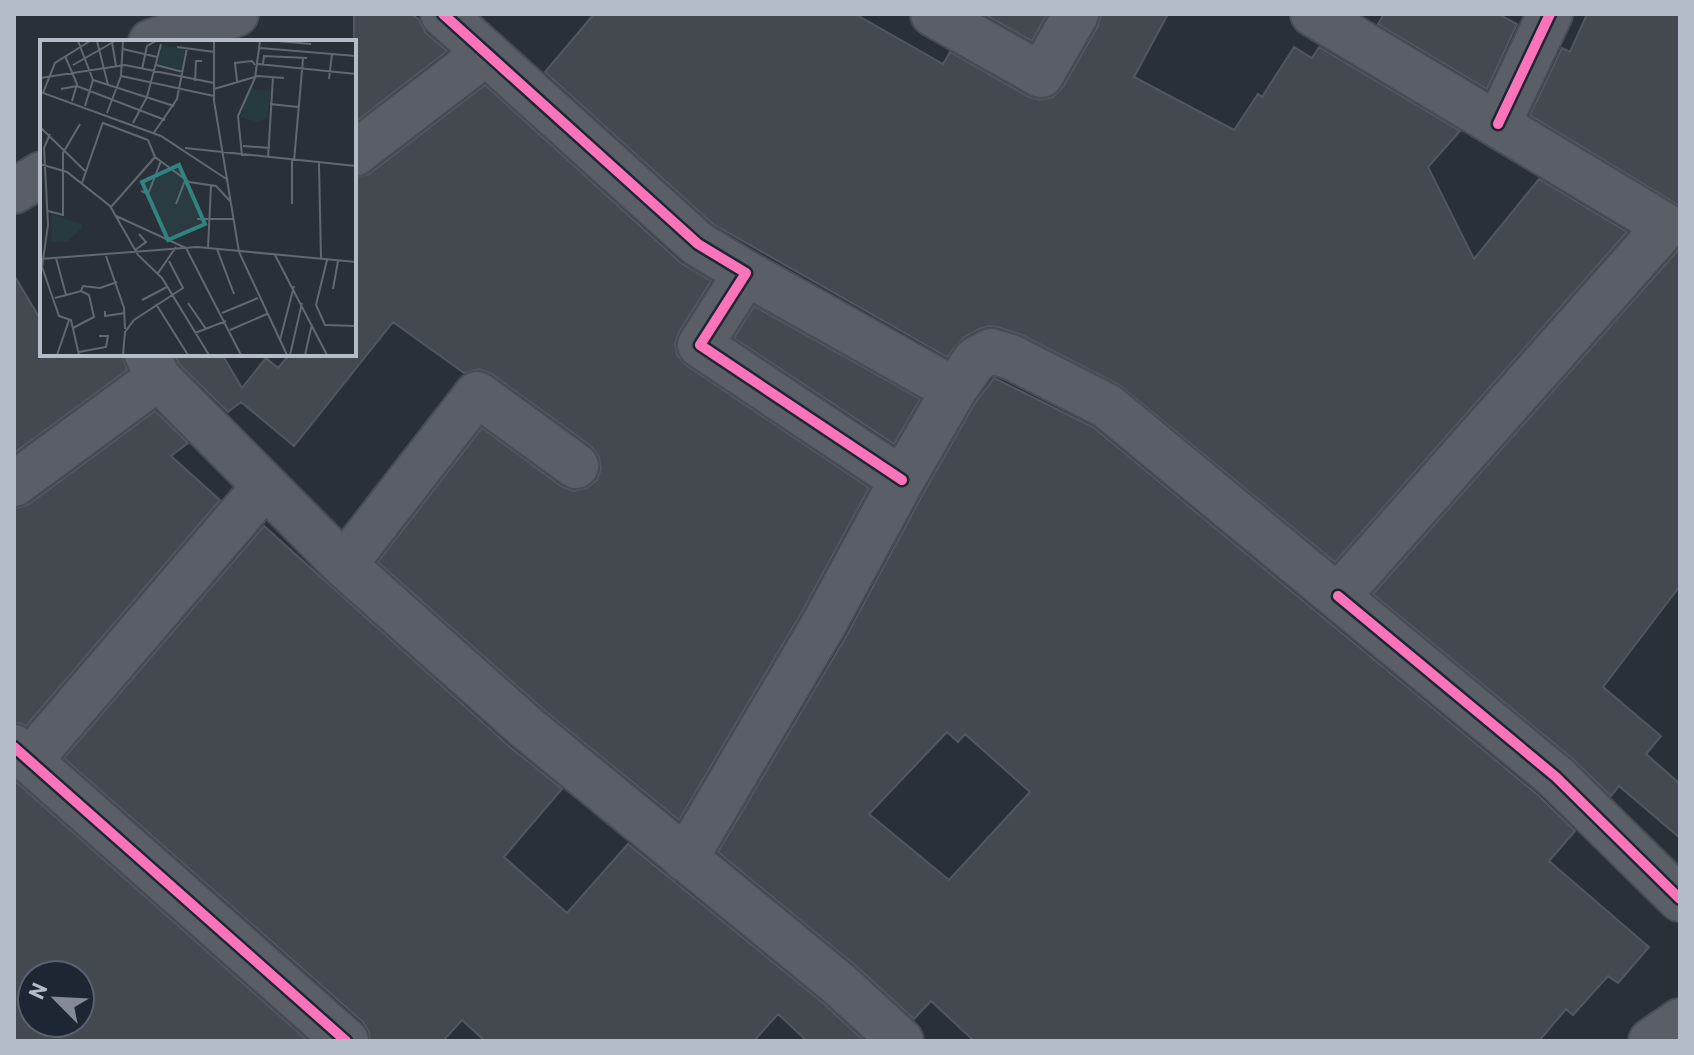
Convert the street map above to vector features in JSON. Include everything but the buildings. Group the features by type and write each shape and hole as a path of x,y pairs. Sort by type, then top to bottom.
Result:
{"street":[{"path":"157,40 236,14"},
{"path":"443,14 698,244 954,390"},
{"path":"933,14 1041,75 1076,14"},
{"path":"1313,14 1666,226 1338,596"},
{"path":"1498,124 1550,14"},
{"path":"356,152 486,53"},
{"path":"14,191 40,175"},
{"path":"746,273 700,345 902,480"},
{"path":"685,859 825,622 954,390 975,360 991,351 1011,357 1107,406 1556,777 1680,899"},
{"path":"14,484 152,366 344,565 527,728 839,984 901,1041"},
{"path":"344,565 477,394 576,466"},
{"path":"265,486 22,754 346,1041"},
{"path":"1651,1041 1680,1021"}],"cycle path":[{"path":"443,14 698,244 746,273 700,345 902,480"},
{"path":"1498,124 1550,14"},
{"path":"1338,596 1556,777 1680,899"},
{"path":"14,747 346,1041"}]}
